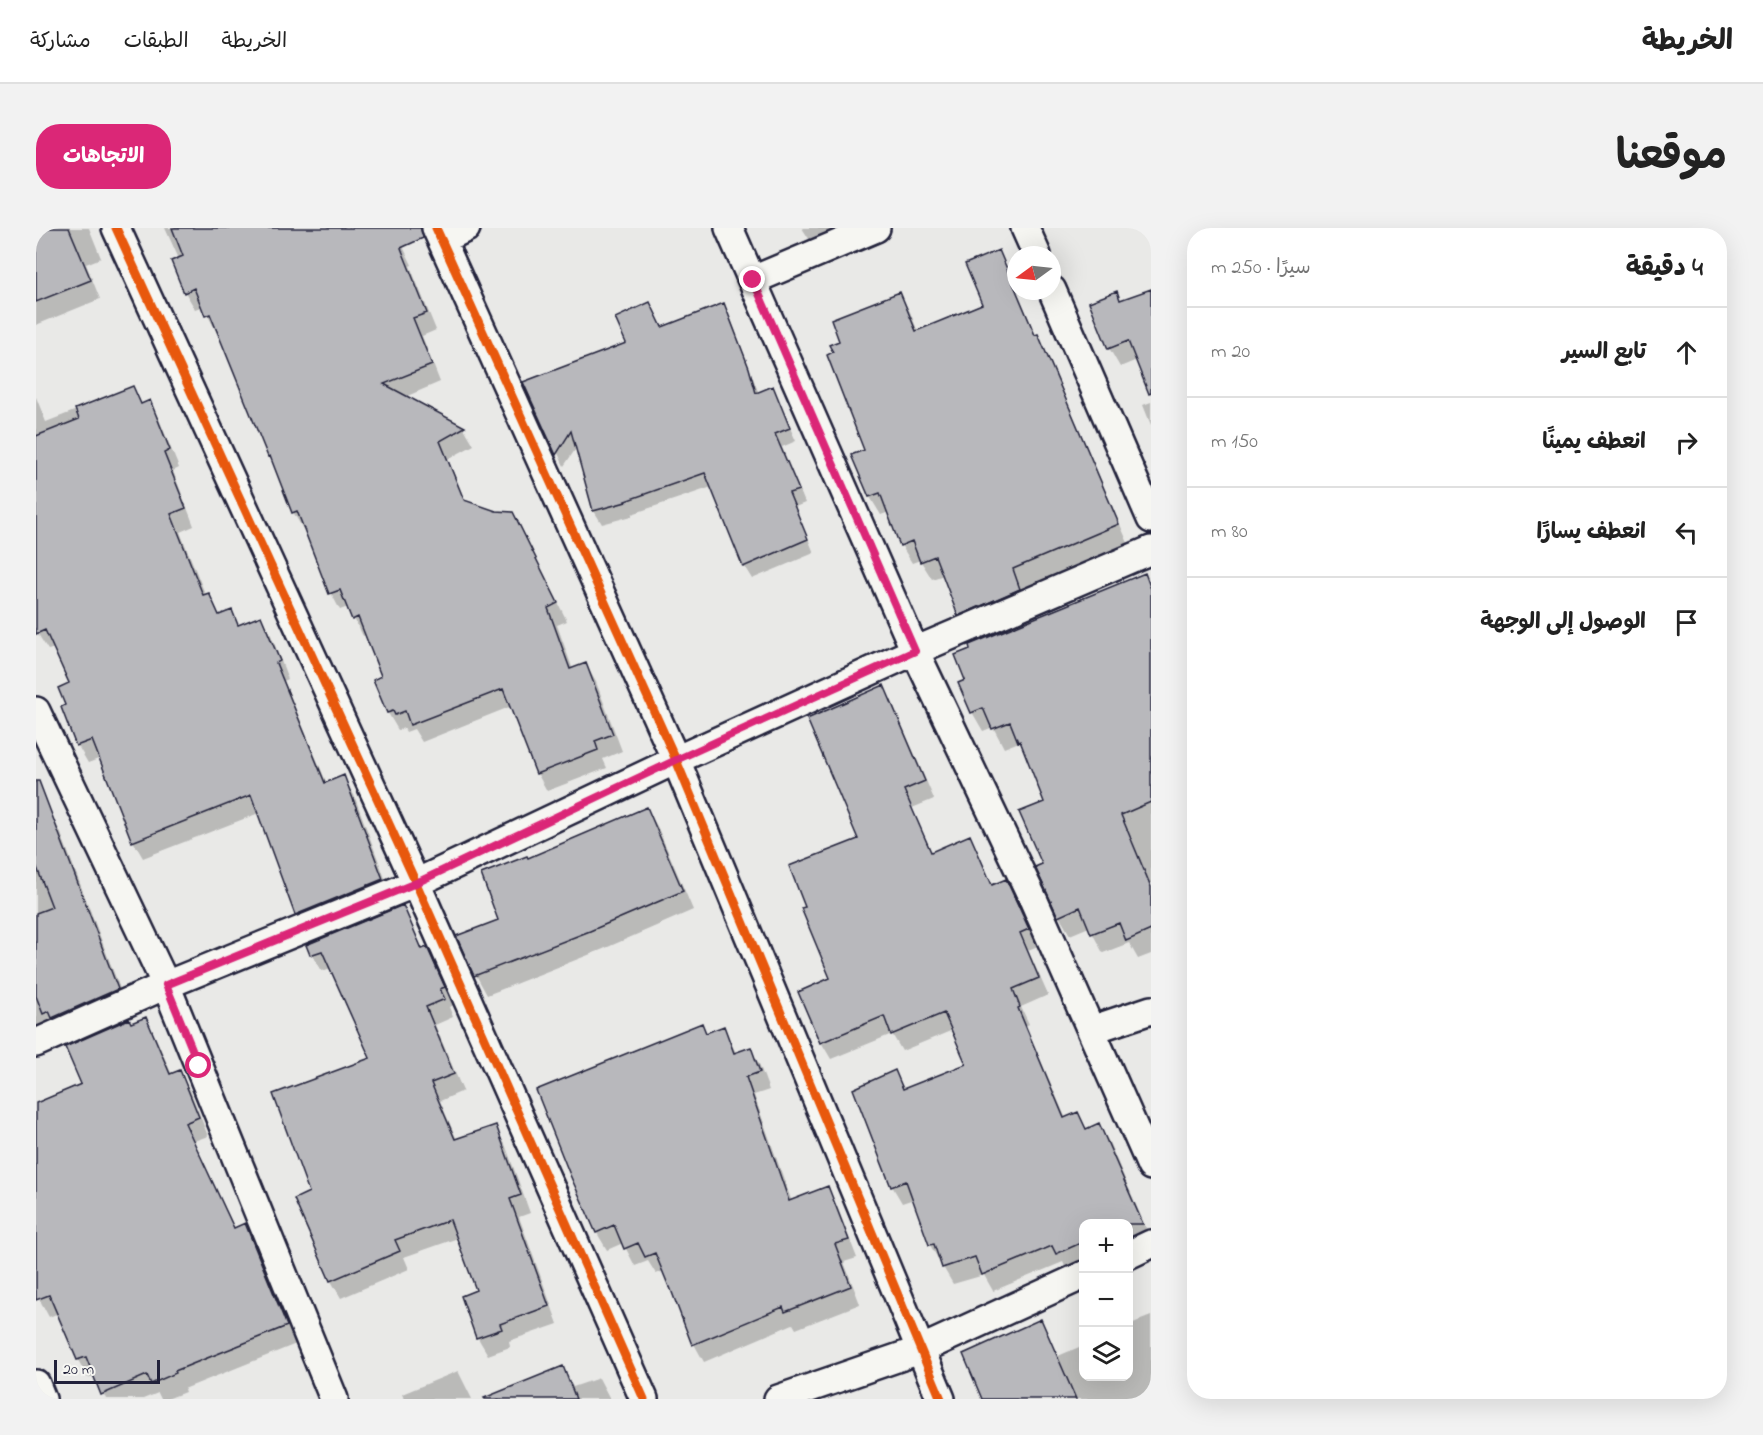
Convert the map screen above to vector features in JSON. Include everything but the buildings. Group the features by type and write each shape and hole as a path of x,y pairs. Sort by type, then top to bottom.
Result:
{"street":[{"path":"116,228 416,883 644,1399"},
{"path":"466,228 439,234 676,760 941,1399"},
{"path":"729,228 915,651 1034,901 1151,1166"},
{"path":"753,280 876,228"},
{"path":"1025,228 1033,246"},
{"path":"1056,300 1151,519"},
{"path":"36,1043 166,985 416,883 676,760 915,651 1151,550"},
{"path":"36,711 166,985 333,1399"},
{"path":"1091,1030 1151,1010"},
{"path":"1133,1253 1151,1244"},
{"path":"778,1399 920,1350 1079,1277"},
{"path":"36,1384 42,1399"}],"cycle path":[{"path":"116,228 416,883 644,1399"},
{"path":"436,228 676,760 941,1399"}],"route":[{"path":"199,1066 166,985 416,883 676,760 915,651 753,280"}]}
